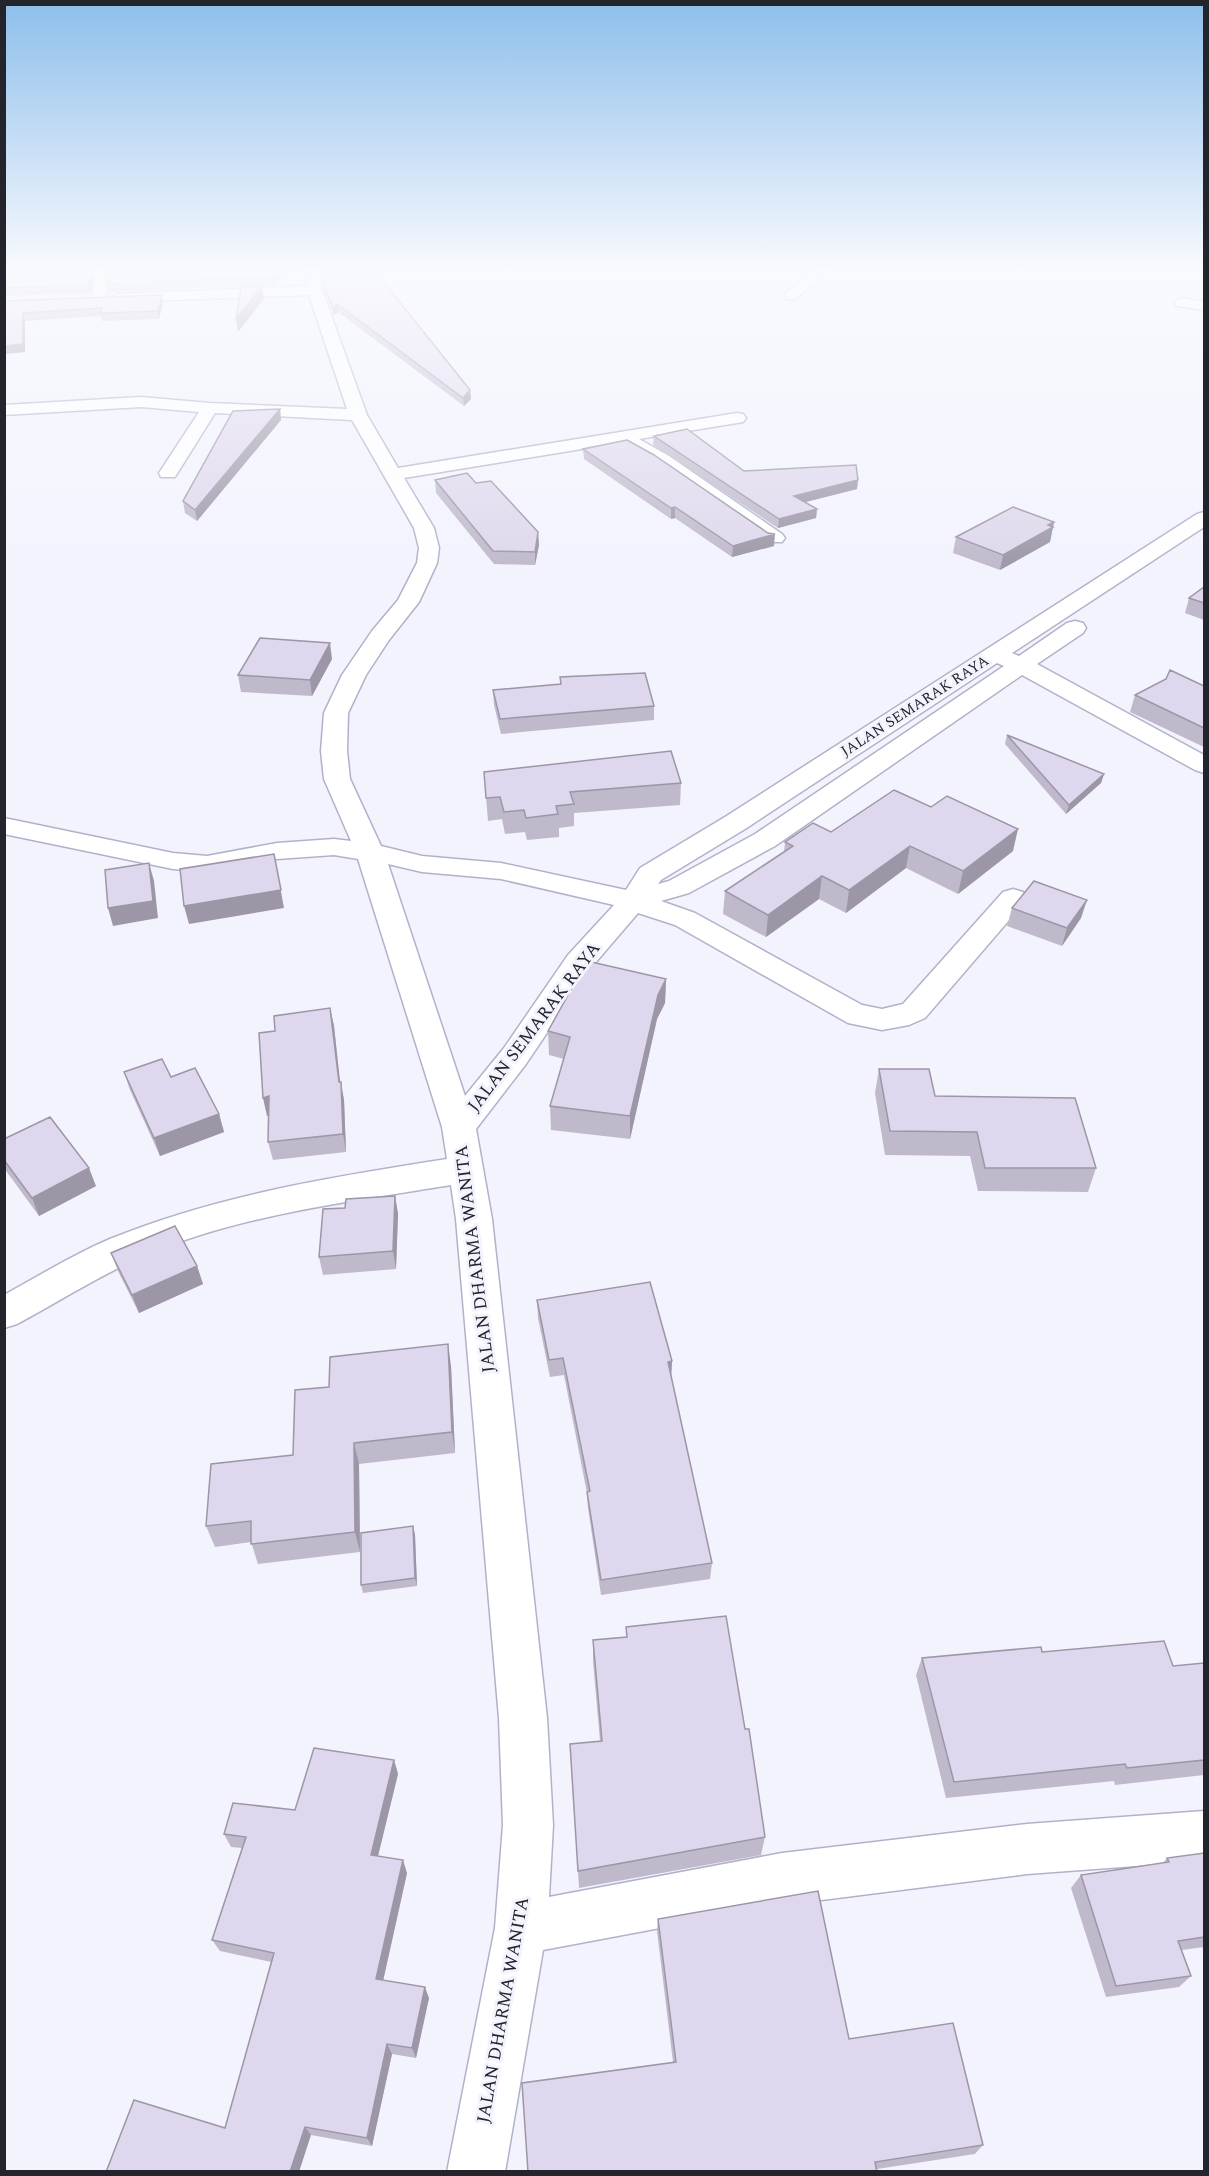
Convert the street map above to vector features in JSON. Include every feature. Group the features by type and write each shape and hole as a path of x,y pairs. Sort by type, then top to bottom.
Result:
{"street":[{"name":"JALAN DHARMA WANITA","path":"344,372 358,415 424,528 429,548 427,563 408,602 380,636 354,675 336,713 334,751 337,779 370,852 459,1127 474,1219 523,1718 528,1825 521,1928 476,2172"},
{"path":"4,410 141,402 210,408 358,415"},
{"path":"168,473 210,408"},
{"path":"394,474 737,418"},
{"path":"624,438 662,460 775,538"},
{"name":"JALAN SEMARAK RAYA","path":"459,1127 515,1056 579,962 634,900 650,874 735,823 1204,518"},
{"name":"JALAN SEMARAK RAYA","path":"634,900 679,887 765,840 1204,538"},
{"path":"994,654 1021,665 1204,765"},
{"path":"4,826 172,861 207,864 277,851 334,847 370,852 422,864 501,871 634,900 685,919 851,1012 867,1019 887,1021 903,1017 914,1011 1013,898"},
{"path":"4,1313 121,1250 205,1219 324,1192 466,1169"},
{"path":"521,1928 783,1879 1027,1849 1204,1836"}],"building":[{"path":"428,372 455,372 470,390 463,398"},
{"path":"280,409 195,510 183,501 233,411"},
{"path":"687,429 744,471 856,465 858,480 794,496 817,509 779,519 654,436"},
{"path":"627,440 654,455 768,533 775,534 733,546 583,449"},
{"path":"467,473 476,483 491,481 538,532 535,552 493,551 435,480"},
{"path":"1013,507 1054,522 1048,525 1053,527 1003,555 956,537"},
{"path":"1204,587 1204,603 1189,598"},
{"path":"260,638 330,643 310,680 238,675"},
{"path":"1170,670 1204,686 1204,728 1135,695 1166,679"},
{"path":"645,673 654,706 500,719 493,690 561,684 560,677"},
{"path":"1007,735 1104,774 1069,805"},
{"path":"671,751 681,783 570,792 574,804 556,806 558,814 526,818 524,810 504,812 500,797 486,798 484,772"},
{"path":"894,790 931,807 947,796 1018,829 963,871 910,846 849,890 822,876 768,915 725,891 793,846 785,842 813,823 831,832"},
{"path":"274,854 281,890 184,906 180,869"},
{"path":"149,863 153,901 108,908 105,870"},
{"path":"1034,881 1087,900 1067,928 1012,908"},
{"path":"587,961 666,979 658,995 630,1116 550,1106 570,1037 548,1031"},
{"path":"330,1008 339,1082 341,1082 343,1134 268,1142 269,1096 263,1098 259,1033 275,1031 274,1016"},
{"path":"162,1059 171,1077 195,1068 219,1114 154,1138 124,1072"},
{"path":"879,1069 929,1069 935,1096 1075,1098 1096,1168 985,1168 977,1132 890,1131"},
{"path":"50,1117 89,1168 32,1198 4,1160 4,1139"},
{"path":"395,1196 393,1251 319,1257 323,1209 345,1208 346,1199"},
{"path":"175,1226 197,1266 132,1295 111,1253"},
{"path":"650,1282 672,1361 668,1362 712,1563 601,1580 587,1492 590,1491 563,1358 549,1360 537,1300"},
{"path":"448,1344 452,1432 354,1443 355,1532 251,1544 251,1521 206,1526 211,1464 293,1455 295,1390 329,1387 330,1357"},
{"path":"413,1526 415,1578 361,1585 361,1533"},
{"path":"726,1616 745,1729 749,1729 765,1837 578,1871 570,1744 602,1741 593,1640 627,1637 626,1627"},
{"path":"1164,1641 1173,1666 1204,1663 1204,1760 1127,1768 1125,1764 954,1782 922,1658 1041,1647 1042,1652"},
{"path":"314,1748 394,1760 371,1855 403,1860 376,1979 425,1987 412,2048 387,2044 367,2138 305,2127 290,2172 106,2172 134,2100 225,2128 274,1953 212,1940 246,1837 224,1834 233,1803 295,1810"},
{"path":"1204,1853 1204,1937 1178,1941 1191,1976 1116,1986 1081,1875 1169,1862 1167,1858"},
{"path":"818,1891 849,2039 953,2023 983,2145 875,2162 877,2172 528,2172 522,2083 676,2062 658,1919"}]}
